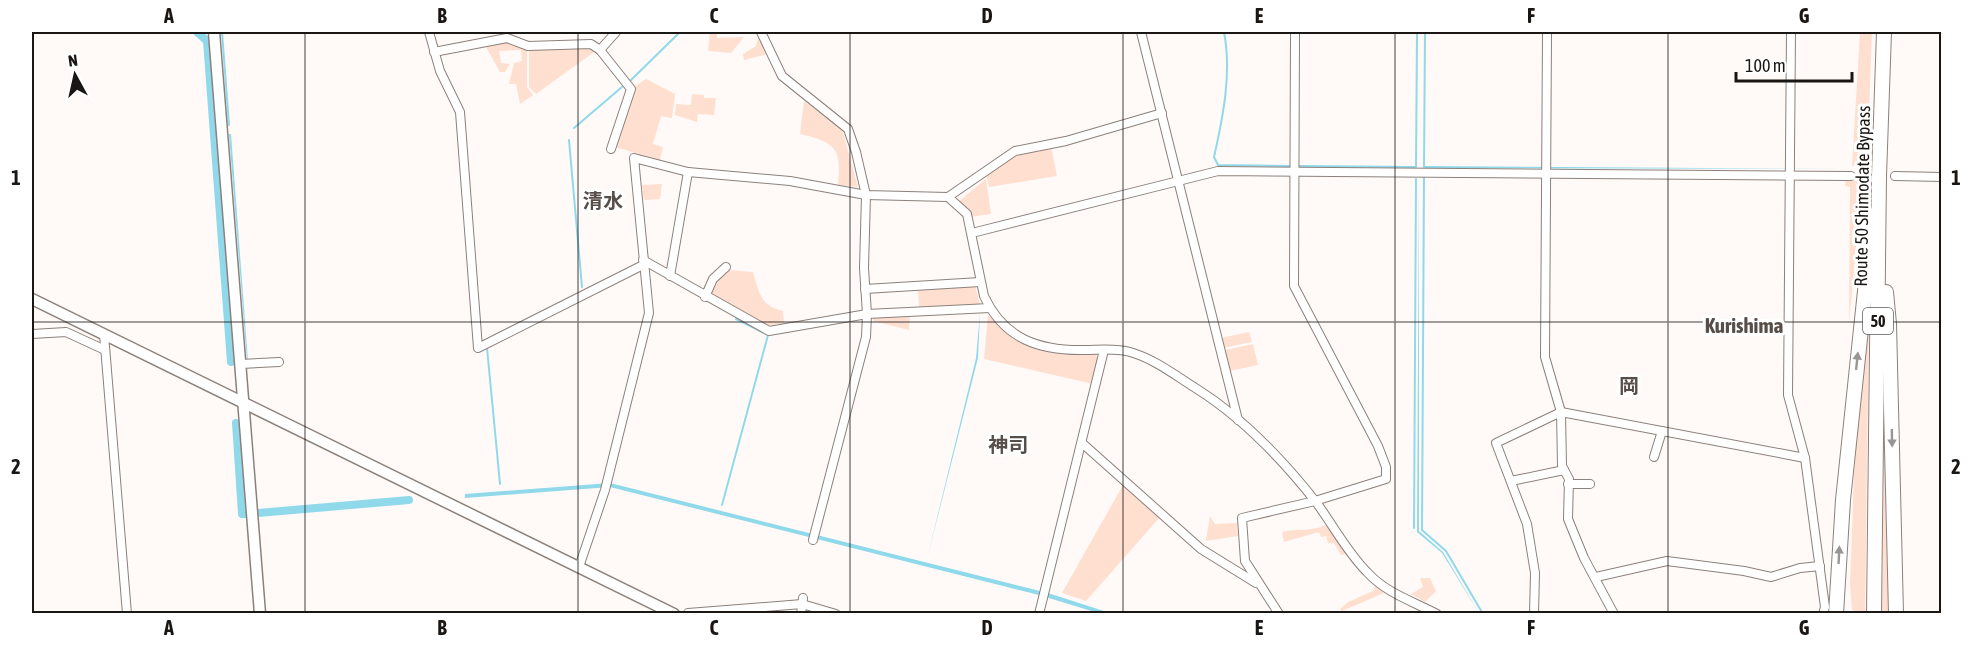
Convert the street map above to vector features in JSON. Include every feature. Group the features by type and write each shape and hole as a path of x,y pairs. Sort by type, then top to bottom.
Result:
{"highway":[{"name":"Route 50 Shimodate Bypass","path":"1874,612 1879,176 1884,32"},
{"path":"1836,614 1843,500 1871,228 1879,176"},
{"path":"1880,233 1889,324 1896,614"}],"street":[{"path":"214,32 260,614"},
{"path":"429,32 434,52 460,112 477,348 643,262"},
{"path":"600,50 616,32"},
{"path":"761,32 782,76 848,129 866,195 866,337 814,536"},
{"path":"1141,32 1238,420"},
{"path":"1280,614 1245,561 1242,518 1315,501 1386,479 1386,467 1378,446 1293,286 1295,32"},
{"path":"1547,32 1545,357 1561,412 1564,470 1568,484 1568,519 1584,558 1614,614"},
{"path":"1791,32 1788,395 1805,458 1825,607 1823,614"},
{"path":"434,52 507,35 528,46 579,42 591,44 600,50 631,89 611,150"},
{"path":"579,567 606,485 649,313 634,158 688,172 790,181 866,195 948,197 1016,151 1066,141 1162,113"},
{"path":"972,233 1218,171 1546,170 1790,172 1851,176"},
{"path":"670,276 688,172"},
{"path":"1895,176 1941,177"},
{"path":"948,197 967,214 980,282 990,308 1026,343 1044,348 1127,351 1147,358 1203,393 1238,420 1273,453 1315,501 1367,572 1395,595 1437,614"},
{"path":"643,262 769,332 867,314 990,308"},
{"path":"705,297 713,279 726,267"},
{"path":"865,289 980,282"},
{"path":"32,299 674,614"},
{"path":"32,334 66,332 105,350"},
{"path":"104,334 127,614"},
{"path":"1039,614 1104,350"},
{"path":"240,364 279,362"},
{"path":"1534,614 1534,573 1527,524 1496,443 1561,412 1805,458"},
{"path":"1654,457 1662,431"},
{"path":"1082,443 1201,549 1259,585"},
{"path":"1510,481 1564,470"},
{"path":"1568,484 1590,484"},
{"path":"1596,577 1667,561 1743,571 1771,578 1800,568 1820,566"},
{"path":"688,613 802,605 836,614"}],"shaded area":[{"path":"710,32 717,32 717,38 744,37 731,53 708,51"},
{"path":"1860,32 1872,32 1867,166 1852,166"},
{"path":"758,38 768,54 744,60 743,54 756,46"},
{"path":"506,41 527,48 527,87 533,95 520,104 516,84 509,84 514,63 522,61 521,50 499,51 501,63 510,64 505,72 500,72 485,45"},
{"path":"578,44 597,50 536,94 529,87 529,48"},
{"path":"646,79 675,94 672,118 661,116 653,144 663,147 660,160 615,147 632,88"},
{"path":"692,94 704,95 704,98 716,98 714,115 698,114 697,122 675,115 676,104 691,105"},
{"path":"804,101 842,129 858,187 838,185 839,163 834,149 821,140 800,134"},
{"path":"1051,146 1057,176 989,187 986,174 1008,157"},
{"path":"1853,173 1863,174 1849,323 1850,187 1845,186 1846,179"},
{"path":"986,179 991,214 971,217 959,201"},
{"path":"662,184 660,199 644,200 642,185"},
{"path":"727,270 753,272 759,292 765,302 783,311 784,324 768,325 710,294 716,280"},
{"path":"975,286 980,304 919,307 918,290"},
{"path":"910,315 909,330 873,321 873,318"},
{"path":"988,315 1013,337 1030,347 1064,354 1096,354 1098,360 1093,384 984,359"},
{"path":"1869,319 1865,613 1852,610 1850,585 1857,418"},
{"path":"1249,332 1252,342 1223,348 1221,338"},
{"path":"1253,344 1258,365 1229,371 1225,350"},
{"path":"1885,378 1890,604 1888,612 1882,612"},
{"path":"1123,485 1160,517 1086,601 1062,593"},
{"path":"1210,516 1215,524 1237,523 1238,536 1206,541"},
{"path":"1325,525 1347,554 1341,555 1334,543 1328,543 1326,536 1321,537 1319,532 1284,542 1282,532"},
{"path":"1420,578 1430,578 1436,591 1425,602 1411,594 1423,587"},
{"path":"1376,585 1384,593 1342,611 1340,609 1348,602 1373,591"}],"water":[{"path":"229,134 231,134 248,361 247,361"},
{"path":"1424,166 1845,169 1423,168"},
{"path":"1419,177 1419,531 1443,552 1479,613 1442,553 1417,532"},
{"path":"980,313 978,358 927,559 976,358"},
{"path":"610,483 1048,593 1110,613 1098,613 1039,595 610,487 465,498 465,494"}],"waterway":[{"path":"197,32 207,41 231,362"},
{"path":"222,32 229,125"},
{"path":"630,81 680,32"},
{"path":"1224,32 1227,79 1214,157 1218,165 1290,166"},
{"path":"1298,166 1416,167 1417,32"},
{"path":"1424,167 1425,32"},
{"path":"574,128 622,87"},
{"path":"569,140 582,287"},
{"path":"1424,177 1422,530 1446,551 1483,614"},
{"path":"1414,528 1416,179"},
{"path":"722,505 768,335 736,319"},
{"path":"487,348 500,484"},
{"path":"236,423 242,514 247,514"},
{"path":"258,513 409,500"}],"district":[{"name":"清水","path":"603,200"},
{"name":"Kurishima","path":"1744,325"},
{"name":"岡","path":"1629,385"},
{"name":"神司","path":"1008,444"}]}
